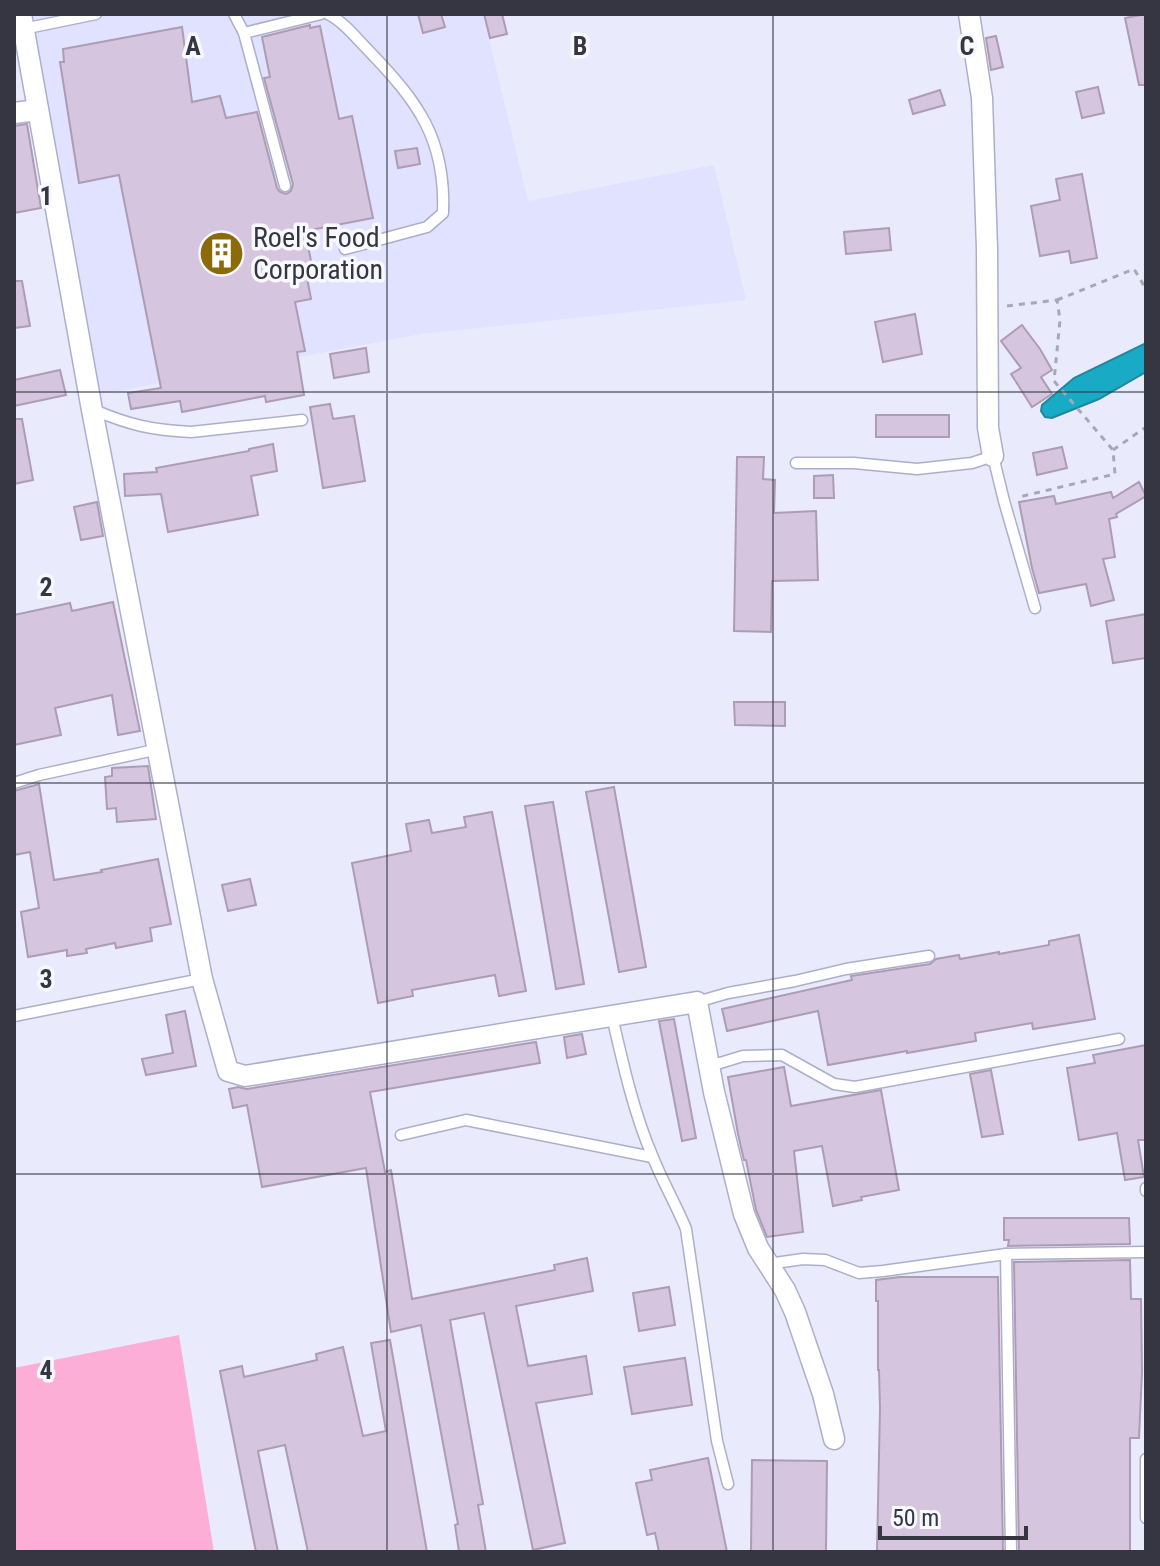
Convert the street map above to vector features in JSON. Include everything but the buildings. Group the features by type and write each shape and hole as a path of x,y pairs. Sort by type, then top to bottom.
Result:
{"street":[{"path":"969,14 982,98 988,428 993,456"},
{"path":"21,33 202,979 228,1071 245,1076 697,1002 726,1146 744,1214 750,1233 795,1312 823,1394 834,1439"},
{"path":"14,113 38,110"}],"lane":[{"path":"21,33 96,14"},
{"path":"234,14 244,33 285,186"},
{"path":"244,33 321,14"},
{"path":"328,14 337,19 377,60 419,110 430,130 443,185 443,213 427,227 345,249"},
{"path":"92,410 143,428 191,432 302,420"},
{"path":"796,463 854,463 917,469 972,463 993,456 1035,608"},
{"path":"14,783 159,749"},
{"path":"697,1002 846,969 929,956"},
{"path":"14,1016 202,979"},
{"path":"612,1016 652,1157 686,1229 717,1441 728,1484"},
{"path":"710,1066 743,1056 782,1055 834,1084 855,1087 1119,1039"},
{"path":"401,1135 466,1120 652,1157"},
{"path":"768,1264 803,1259 825,1260 859,1273 1006,1254 1146,1252"},
{"path":"1006,1254 1011,1552"},
{"path":"1146,1459 1146,1518"}],"path":[{"path":"987,308 1057,300 1134,269 1146,289"},
{"path":"1004,501 1115,474 1113,450 1054,381 1060,320 1057,300"},
{"path":"1113,450 1146,427"}],"shaded area":[{"name":"Roel's Food Corporation","path":"31,14 483,14 528,201 714,165 746,300 421,334 97,395"},
{"path":"179,1335 214,1552 14,1552 14,1368"}],"water":[{"path":"1146,343 1146,372 1099,399 1052,418 1045,417 1041,411 1042,405 1074,378"}],"place":[{"name":"Roel's Food Corporation","path":"222,253"}]}
